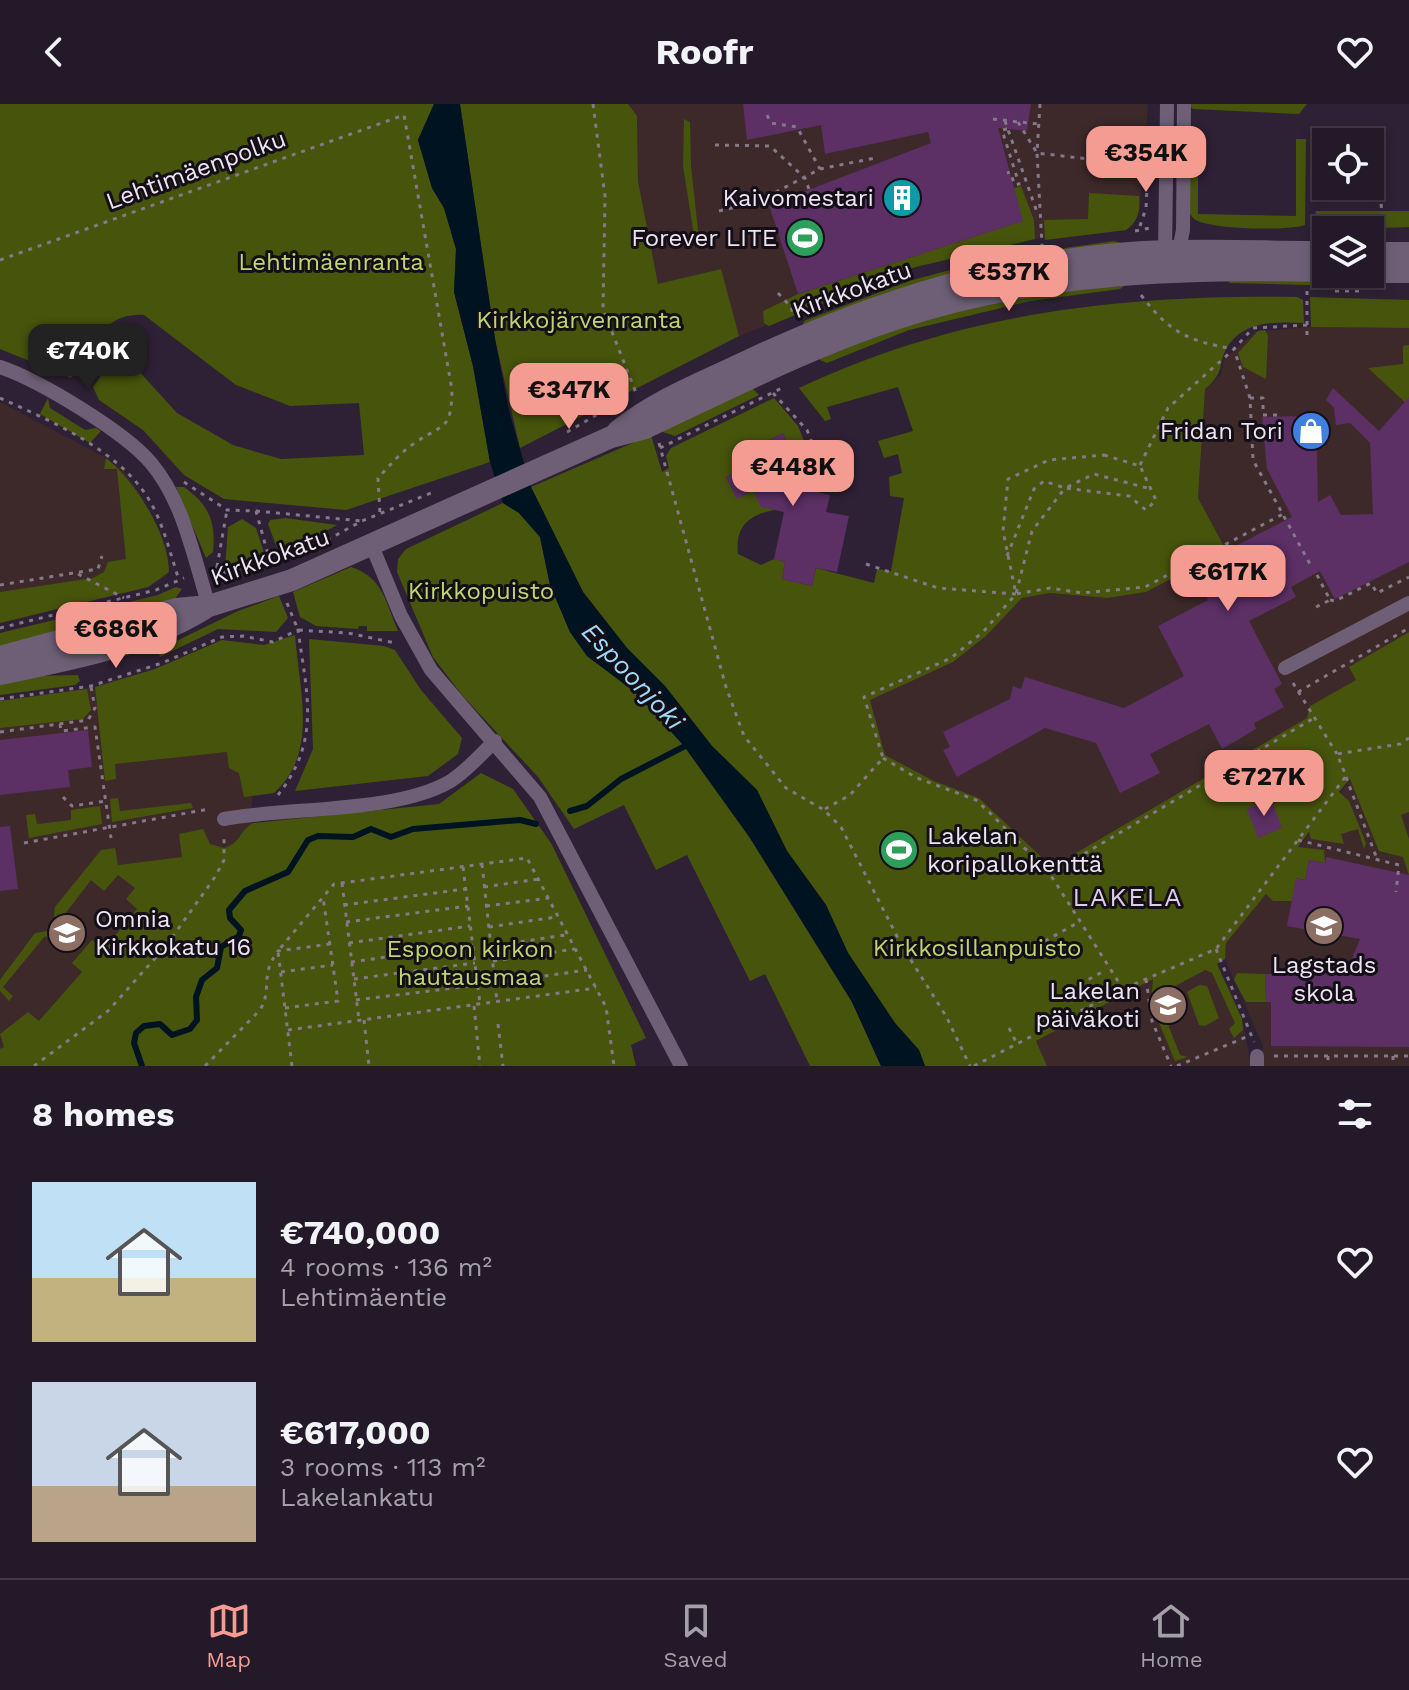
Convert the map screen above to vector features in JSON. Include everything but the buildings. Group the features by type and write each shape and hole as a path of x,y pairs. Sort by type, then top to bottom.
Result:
{"main road":[{"name":"Kirkkokatu","path":"0,657 176,609 209,606 292,580 611,437 644,410 802,335 889,301 1024,268 1312,253"},
{"path":"1384,253 1409,253"},
{"name":"Kirkkokatu","path":"1173,258 1312,281"},
{"path":"1384,277 1409,272"},
{"name":"Kirkkokatu","path":"0,674 141,638 181,623 209,606"}],"street":[{"path":"1167,104 1173,258"},
{"path":"1173,258 1183,230 1184,104"},
{"path":"0,367 73,405 151,462 174,500 209,606"},
{"path":"372,546 401,616 431,670 540,797 569,846 681,1066"},
{"path":"1285,668 1409,603"},
{"path":"219,814 389,800 430,791 452,781 495,741"}],"path":[{"path":"593,104 605,196 603,309 636,393"},
{"path":"1040,104 1037,153 1042,245"},
{"name":"Lehtimäenpolku","path":"0,260 404,115 452,390 451,414 446,426 403,451 378,478 380,514"},
{"path":"767,115 771,123 797,127 820,169"},
{"path":"993,119 1038,124"},
{"path":"1005,121 1039,218"},
{"path":"1018,122 1037,153"},
{"path":"1007,129 1002,130 1019,184 1015,185 1010,172 1007,173"},
{"path":"715,145 770,146 805,178 810,192"},
{"path":"1139,228 1146,208 1149,151"},
{"path":"1037,153 1148,166"},
{"path":"719,211 757,202 820,169 875,158"},
{"path":"1295,291 1316,288"},
{"path":"1307,291 1307,339"},
{"path":"1139,292 1163,324 1196,342 1234,349"},
{"path":"778,293 791,307 795,319"},
{"path":"1140,466 1168,408 1253,328 1307,325"},
{"path":"1234,349 1250,398 1253,460 1310,564"},
{"path":"783,387 660,448 726,687 744,736 786,788 824,810 841,827 902,946 946,1016 972,1066 1123,989 1216,949 1346,776"},
{"path":"773,393 807,430 821,465 814,477"},
{"path":"0,398 31,412 125,468 154,510 179,580"},
{"path":"1250,398 1263,398 1263,415 1277,415"},
{"path":"1007,556 1034,489 1044,481 1065,488 1129,496 1146,510 1156,500 1140,466 1104,455 1063,458 1049,460 1008,479 1003,531 1007,556 1016,594"},
{"path":"1123,989 1050,874 976,800 917,778 883,758 864,697 951,658 983,632 1016,594 1032,531 1065,488 1094,474 1151,489"},
{"path":"318,545 362,521 446,488"},
{"path":"217,567 227,510"},
{"path":"256,511 362,521"},
{"path":"866,564 938,588 1016,594 1050,588 1082,593 1145,587 1283,514"},
{"path":"0,585 98,569 102,556"},
{"path":"0,628 124,598 217,567 239,577"},
{"path":"78,573 88,582 124,598"},
{"path":"1316,573 1330,600"},
{"path":"1316,607 1371,583 1377,593 1409,577"},
{"path":"286,599 298,630 305,682 307,741 297,770 276,797 291,795"},
{"path":"1298,692 1409,628"},
{"path":"0,699 91,686 162,663 222,637 243,636 273,642 298,630 348,633 394,641 402,654"},
{"path":"1285,668 1337,754 1377,859"},
{"path":"0,732 88,720 95,708 91,686"},
{"path":"1050,874 1314,718"},
{"path":"60,724 61,731 95,727 111,838"},
{"path":"1400,744 1409,738"},
{"path":"1337,754 1409,745"},
{"path":"824,810 850,795 883,758"},
{"path":"63,797 72,806 106,801"},
{"path":"24,843 109,827 219,814 224,860 166,946 108,1011 34,1066"},
{"path":"1298,840 1399,865 1396,892"},
{"path":"205,1066 260,1010 264,1002 265,972 278,951 334,884 527,858 606,1007 614,1066"},
{"path":"482,864 497,1002"},
{"path":"463,867 480,1004"},
{"path":"484,887 539,879"},
{"path":"342,883 356,1000 369,1066"},
{"path":"344,905 465,889"},
{"path":"285,1008 338,1001 323,897"},
{"path":"486,906 549,898"},
{"path":"346,922 468,906"},
{"path":"489,927 558,916"},
{"path":"1045,941 1079,922"},
{"path":"349,943 470,926"},
{"path":"491,946 568,934"},
{"path":"278,951 330,944"},
{"path":"351,962 473,945"},
{"path":"493,961 575,949"},
{"path":"1216,949 1252,1034 1257,1061 1328,1056 1409,1056"},
{"path":"278,951 292,1066"},
{"path":"354,979 475,963"},
{"path":"281,972 333,965"},
{"path":"1071,989 1108,969"},
{"path":"495,983 587,970"},
{"path":"1146,979 1152,1021 1174,1066 1252,1034"},
{"path":"356,1000 478,985"},
{"path":"288,1030 596,988"},
{"path":"473,1005 480,1066"},
{"path":"498,1024 503,1066"},
{"path":"1009,1028 1017,1044"},
{"path":"1328,1056 1328,1066"},
{"path":"1393,1056 1393,1066"}],"shaded area":[{"path":"628,104 1148,104 1140,208 1133,225 1126,230 1035,239 937,259 739,336 720,269 658,285 638,181 637,116"},
{"path":"1307,327 1409,328 1409,632 1350,667 1357,680 1311,706 1307,718 1052,867 979,798 934,781 885,755 870,699 953,662 986,636 1022,598 1050,593 1107,598 1146,592 1226,550 1198,498 1205,389 1221,375 1224,359 1255,332"},
{"path":"0,402 106,458 124,472 142,497 160,536 169,566 166,576 148,587 0,623"},
{"name":"Omnia Kirkkokatu 16","path":"95,687 99,721 231,725 252,798 252,851 0,1066 0,701"},
{"name":"Lagstads skola","path":"1409,772 1409,1066 1263,1066 1263,1046 1225,959 1226,943 1351,779"},
{"name":"Lakelan päiväkoti","path":"1199,958 1228,985 1242,1019 1251,1066 1047,1066 1036,1041 1125,991"}],"green space":[{"name":"Lehtimäenranta","path":"0,104 434,104 418,140 432,188 444,208 456,249 454,292 473,366 490,462 346,510 224,499 184,475 143,430 99,400 93,387 124,343 133,342 127,358 177,413 233,445 281,459 364,455 359,403 290,406 236,385 144,315 118,319 108,325 71,378 0,349"},
{"name":"Kirkkojärvenranta","path":"460,104 628,104 637,116 638,181 658,284 721,269 739,336 520,448 495,339"},
{"path":"1188,104 1307,104 1299,114 1193,109"},
{"path":"684,119 690,122 691,166 700,248 696,248 683,166"},
{"path":"1198,139 1198,214 1296,216 1296,139 1306,139 1305,225 1248,228 1213,225 1193,218 1185,195 1186,175 1188,150"},
{"path":"1021,186 1034,220 1035,239 903,270 769,326 764,323 763,311 798,294 1022,221 1012,189"},
{"path":"1089,193 1139,196 1136,219 1126,230 1045,240 1044,220 1088,219"},
{"path":"1316,211 1409,211 1409,227 1384,228 1384,216 1315,216"},
{"path":"1114,241 1124,244 803,325 804,321 909,281 995,258"},
{"path":"1312,277 1312,285 1229,283 1230,278"},
{"path":"1124,286 1031,301 909,330 827,363 820,360 820,356 906,321 1030,290"},
{"name":"Kirkkosillanpuisto","path":"1297,297 1303,300 1304,323 1262,324 1243,331 1228,346 1217,376 1205,389 1198,498 1226,550 1146,592 1107,598 1050,593 1022,598 986,636 953,662 870,700 885,755 934,781 979,798 1052,867 1307,718 1310,706 1356,680 1349,667 1409,632 1409,812 1401,815 1409,839 1409,875 1403,857 1379,851 1350,779 1339,792 1349,801 1366,843 1364,849 1358,829 1341,834 1344,844 1311,839 1309,832 1298,847 1324,850 1325,863 1309,860 1305,880 1297,878 1292,901 1273,901 1266,894 1226,943 1225,959 1217,964 1242,1019 1243,1030 1234,1038 1229,1029 1235,1023 1212,973 1205,970 1168,990 1169,1027 1180,1055 1188,1057 1175,1061 1151,1004 1153,979 1036,1041 1047,1066 925,1066 919,1050 895,1023 848,953 826,905 787,851 757,790 712,746 665,686 627,648 583,592 531,487 651,435 662,472 669,468 666,456 671,448 774,398 798,426 804,441 790,448 783,433 736,457 742,469 726,477 737,498 753,491 774,510 757,515 741,529 738,554 761,565 774,559 785,562 782,579 812,586 816,568 874,583 877,569 891,571 904,498 890,496 889,477 902,473 898,454 884,458 878,441 913,431 898,387 827,407 831,419 825,421 799,388 921,341 1042,313 1167,300"},
{"path":"1310,297 1409,300 1409,328 1311,327"},
{"path":"1265,330 1268,336 1266,379 1243,367 1238,353 1258,331"},
{"path":"1409,345 1409,406 1368,368 1403,364 1403,346"},
{"path":"752,388 759,395 675,436 660,431"},
{"path":"48,398 50,408 85,430 96,428 101,431 90,443 40,414"},
{"path":"106,458 117,468 128,480 139,494 157,525 169,572 148,587 0,623 0,592 93,578 104,572 108,562 126,559 117,469 104,469"},
{"path":"176,487 184,487 193,494 209,515 213,552 206,558"},
{"name":"Kirkkopuisto","path":"503,503 519,513 540,537 550,585 570,632 587,656 636,692 684,746 750,838 852,1002 881,1066 810,1066 765,974 750,981 687,855 656,870 624,805 574,829 538,777 462,695 433,657 397,572 398,559 406,549"},
{"path":"285,518 337,525 280,556 268,524 270,520"},
{"path":"242,519 256,528 267,562 236,571 225,568 228,527"},
{"path":"351,567 362,571 377,584 398,631 367,631 367,626 359,626 358,629 316,626 300,617 293,592"},
{"path":"176,587 182,589 174,600 0,651 0,633 158,595"},
{"path":"279,596 288,618 276,632 218,629 160,657 158,650 238,611"},
{"path":"295,635 302,701 301,741 297,760 274,793 244,797 239,773 229,768 227,752 115,764 116,779 105,781 95,687 155,669 222,640 264,645"},
{"path":"309,639 384,646 395,650 421,690 462,738 458,754 428,776 295,791 313,749"},
{"path":"78,675 80,681 75,685 0,695 0,683 31,676"},
{"path":"87,689 91,710 83,719 0,728 0,701"},
{"name":"Espoon kirkon hautausmaa","path":"481,773 513,789 551,843 646,1038 631,1045 636,1066 0,1066 0,1049 4,1047 0,1034 28,1012 39,1021 82,972 72,963 92,940 104,949 137,909 126,899 135,888 118,875 104,891 91,880 65,914 75,924 70,930 54,916 55,907 101,850 115,848 118,865 182,857 179,834 203,829 210,844 224,848 253,823 439,804"},
{"path":"118,798 120,811 191,803 193,808 112,822 110,799"},
{"path":"100,806 102,824 29,838 26,815 35,814 37,824 71,820 71,810"},
{"path":"47,931 60,942 57,945 45,936 3,987 13,996 9,1001 0,991 0,980 35,933"},
{"path":"1237,973 1265,974 1266,1002 1246,1002 1234,980"},
{"path":"1199,985 1207,986 1219,1018 1205,1026 1199,1025 1187,992"}],"water":[{"name":"Espoonjoki","path":"434,104 460,104 495,339 509,411 531,487 583,592 627,648 665,686 712,746 757,790 787,851 826,905 848,953 895,1023 919,1050 925,1066 881,1066 852,1002 750,838 684,746 636,693 587,656 570,632 550,585 540,537 519,513 503,503 490,462 473,366 454,292 456,249 444,208 432,188 418,140"}],"waterway":[{"path":"570,811 587,806 621,779 691,743"},
{"path":"142,1066 134,1043 136,1033 144,1026 160,1024 172,1035 190,1029 197,1020 196,997 202,980 217,968 221,947 239,936 241,930 230,918 229,910 245,891 288,872 308,840 318,836 353,837 371,829 391,837 413,829 520,820 536,824"}],"place":[{"name":"Kaivomestari","path":"902,198"},
{"name":"Forever LITE","path":"805,238"},
{"name":"Fridan Tori","path":"1311,431"},
{"name":"Lakelan koripallokenttä","path":"899,850"},
{"name":"Lagstads skola","path":"1324,926"},
{"name":"Omnia Kirkkokatu 16","path":"67,933"},
{"name":"Lakelan päiväkoti","path":"1168,1005"}],"district":[{"name":"LAKELA","path":"1128,897"}]}
